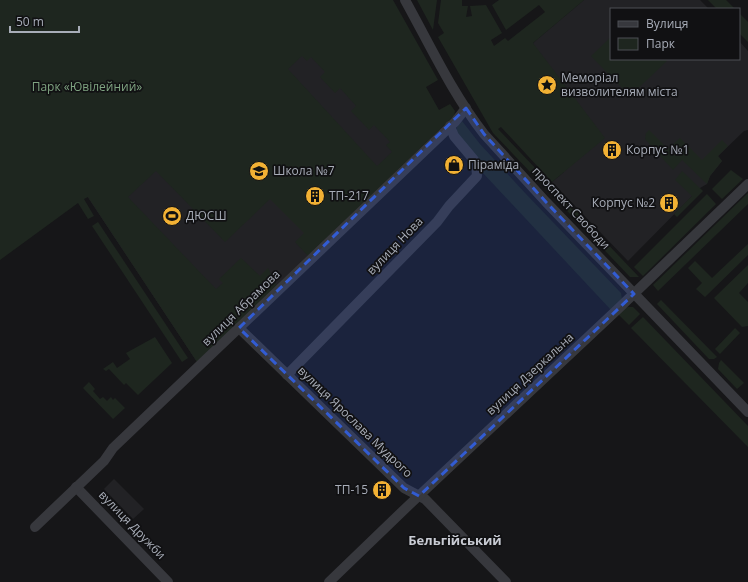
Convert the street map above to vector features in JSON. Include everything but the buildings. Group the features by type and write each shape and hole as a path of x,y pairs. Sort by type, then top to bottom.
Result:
{"street":[{"name":"проспект Свободи","path":"405,0 466,108 484,134 546,202 748,412"},
{"name":"вулиця Абрамова","path":"35,527 104,461 113,448 450,126 466,108"},
{"name":"вулиця Нова","path":"287,375 437,222 449,206 477,176 476,163 454,136 450,126"},
{"name":"вулиця Дзеркальна","path":"329,582 634,294 748,184"},
{"name":"вулиця Ярослава Мудрого","path":"239,328 404,488 426,499 506,582"},
{"name":"вулиця Дружби","path":"76,487 168,582"}],"highlighted area":[{"path":"466,108 484,134 546,202 634,294 419,496 404,488 239,328"}],"shaded area":[{"path":"584,0 700,0 708,8 610,8 610,60 740,60 740,42 748,51 748,130 744,131 718,156 722,161 710,176 707,184 700,188 628,261 552,182 564,172 533,43"},
{"name":"Школа №7","path":"304,27 424,145 197,362 87,196"},
{"path":"114,479 144,509 133,519 104,489"}],"green space":[{"name":"Парк «Ювілейний»","path":"0,0 393,0 438,80 426,87 439,110 450,104 455,111 454,116 308,256 295,242 304,233 270,199 225,242 156,171 128,197 216,289 223,283 219,279 241,258 260,276 268,268 277,286 197,362 88,197 84,199 94,216 88,219 78,203 0,260","holes":["302,56 307,61 311,57 325,72 320,77 335,93 340,88 356,106 351,111 369,130 374,125 390,142 386,145 392,152 377,166 288,69"]},
{"path":"417,0 437,0 433,30"},
{"path":"441,0 462,0 462,6 468,6 466,17 472,16 470,6 486,5 502,33 491,40 494,46 505,38 508,41 545,12 539,5 506,30 492,5 499,0 584,0 533,43 605,138 552,182 501,127 498,129 639,277 630,277 493,133 438,37 444,33 438,23"},
{"path":"708,0 726,0 734,8 716,8"},
{"path":"740,14 748,22 748,42 740,34"},
{"path":"610,38 610,60 667,61 630,96 591,56"},
{"path":"462,121 480,144 526,194 621,293 622,299 611,310 482,172 480,162 457,135 457,127"},
{"path":"649,130 668,149 680,138 702,160 722,140 728,146 718,156 722,161 710,176 707,184 682,160 673,170 645,139 646,133"},
{"path":"731,170 743,179 722,199 712,189"},
{"path":"682,171 703,191 677,217 674,214 692,196 675,180"},
{"path":"748,193 748,204 658,291 653,285"},
{"path":"707,194 716,204 643,276 634,267"},
{"path":"98,222 188,358 182,362 92,226"},
{"path":"748,244 748,255 705,297 696,289 702,283 688,268 695,261 712,278"},
{"path":"748,265 748,283 739,293 748,302 748,326 742,327 714,298"},
{"path":"661,300 717,357 714,359 709,359 657,304"},
{"path":"633,307 640,314 629,325 618,314 624,308"},
{"path":"643,317 748,426 748,447 631,328"},
{"path":"735,328 740,333 720,354 715,349"},
{"path":"155,337 172,363 138,395 126,383 124,385 109,369 106,371 103,369 113,362 117,368 130,359 126,353"},
{"path":"721,360 744,383 737,389 718,369"},
{"path":"89,382 95,389 93,391 100,399 103,397 107,401 111,397 113,400 115,398 125,408 113,419 83,388"}],"place":[{"name":"Меморіал визволителям міста","path":"547,85"},
{"name":"Корпус №1","path":"612,150"},
{"name":"Піраміда","path":"454,165"},
{"name":"Школа №7","path":"259,171"},
{"name":"ТП-217","path":"315,196"},
{"name":"Корпус №2","path":"669,203"},
{"name":"ДЮСШ","path":"172,216"},
{"name":"ТП-15","path":"382,490"}],"district":[{"name":"Бельгійський","path":"455,540"}]}
